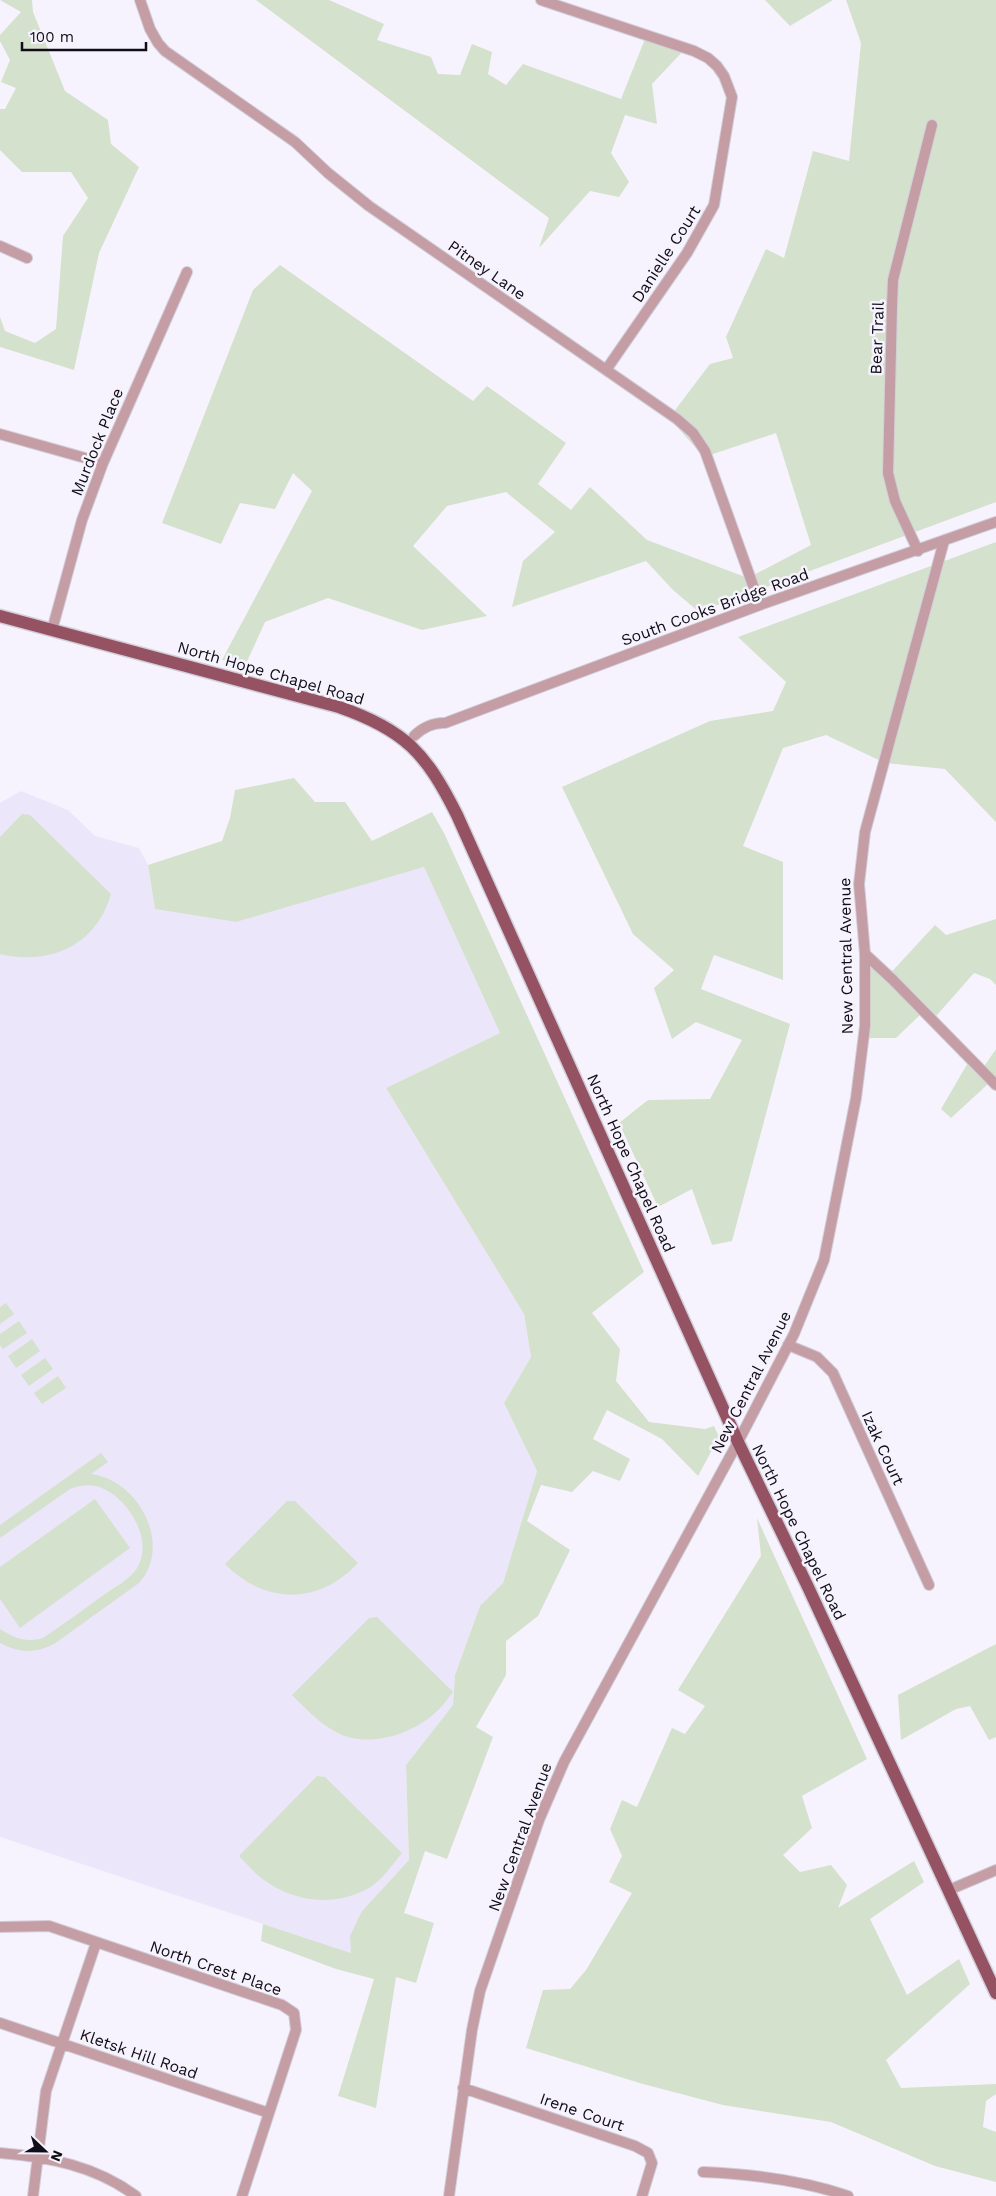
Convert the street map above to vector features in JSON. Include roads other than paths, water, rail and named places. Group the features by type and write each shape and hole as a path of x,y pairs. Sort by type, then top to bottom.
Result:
{"main road":[{"name":"North Hope Chapel Road","path":"0,616 339,707 364,716 410,738 429,764 457,815 738,1442 808,1586 906,1803 949,1890 996,1993"}],"street":[{"name":"Pitney Lane","path":"140,0 158,43 177,61 295,142 328,173 369,206 677,419 700,442 705,451 760,605"},
{"name":"Danielle Court","path":"541,0 694,51 708,58 724,76 732,97 714,205 687,253 606,370"},
{"name":"Bear Trail","path":"918,551 895,501 888,473 892,306 894,280 932,125"},
{"path":"0,246 27,258"},
{"name":"Murdock Place","path":"52,630 82,520 103,463 187,272"},
{"path":"0,434 103,463"},
{"name":"South Cooks Bridge Road","path":"410,738 422,736 440,729 445,723 760,605 996,522"},
{"name":"New Central Avenue","path":"449,2196 463,2088 480,1991 539,1820 564,1762 738,1442 788,1345 810,1298 824,1260 856,1098 864,1026 865,954 859,884 865,832 944,541"},
{"path":"865,954 996,1085"},
{"name":"Izak Court","path":"788,1345 817,1357 832,1373 929,1585"},
{"path":"949,1890 996,1870"},
{"name":"North Crest Place","path":"0,1927 49,1926 282,2005 294,2013 296,2030 242,2196"},
{"path":"33,2196 36,2156 46,2091 96,1943"},
{"name":"Kletsk Hill Road","path":"0,2023 269,2113"},
{"name":"Irene Court","path":"463,2088 635,2146 648,2153 652,2163 642,2196"},
{"path":"0,2153 36,2156 69,2163 100,2174 136,2196"},
{"path":"703,2172 728,2173 799,2182 848,2196"}]}
